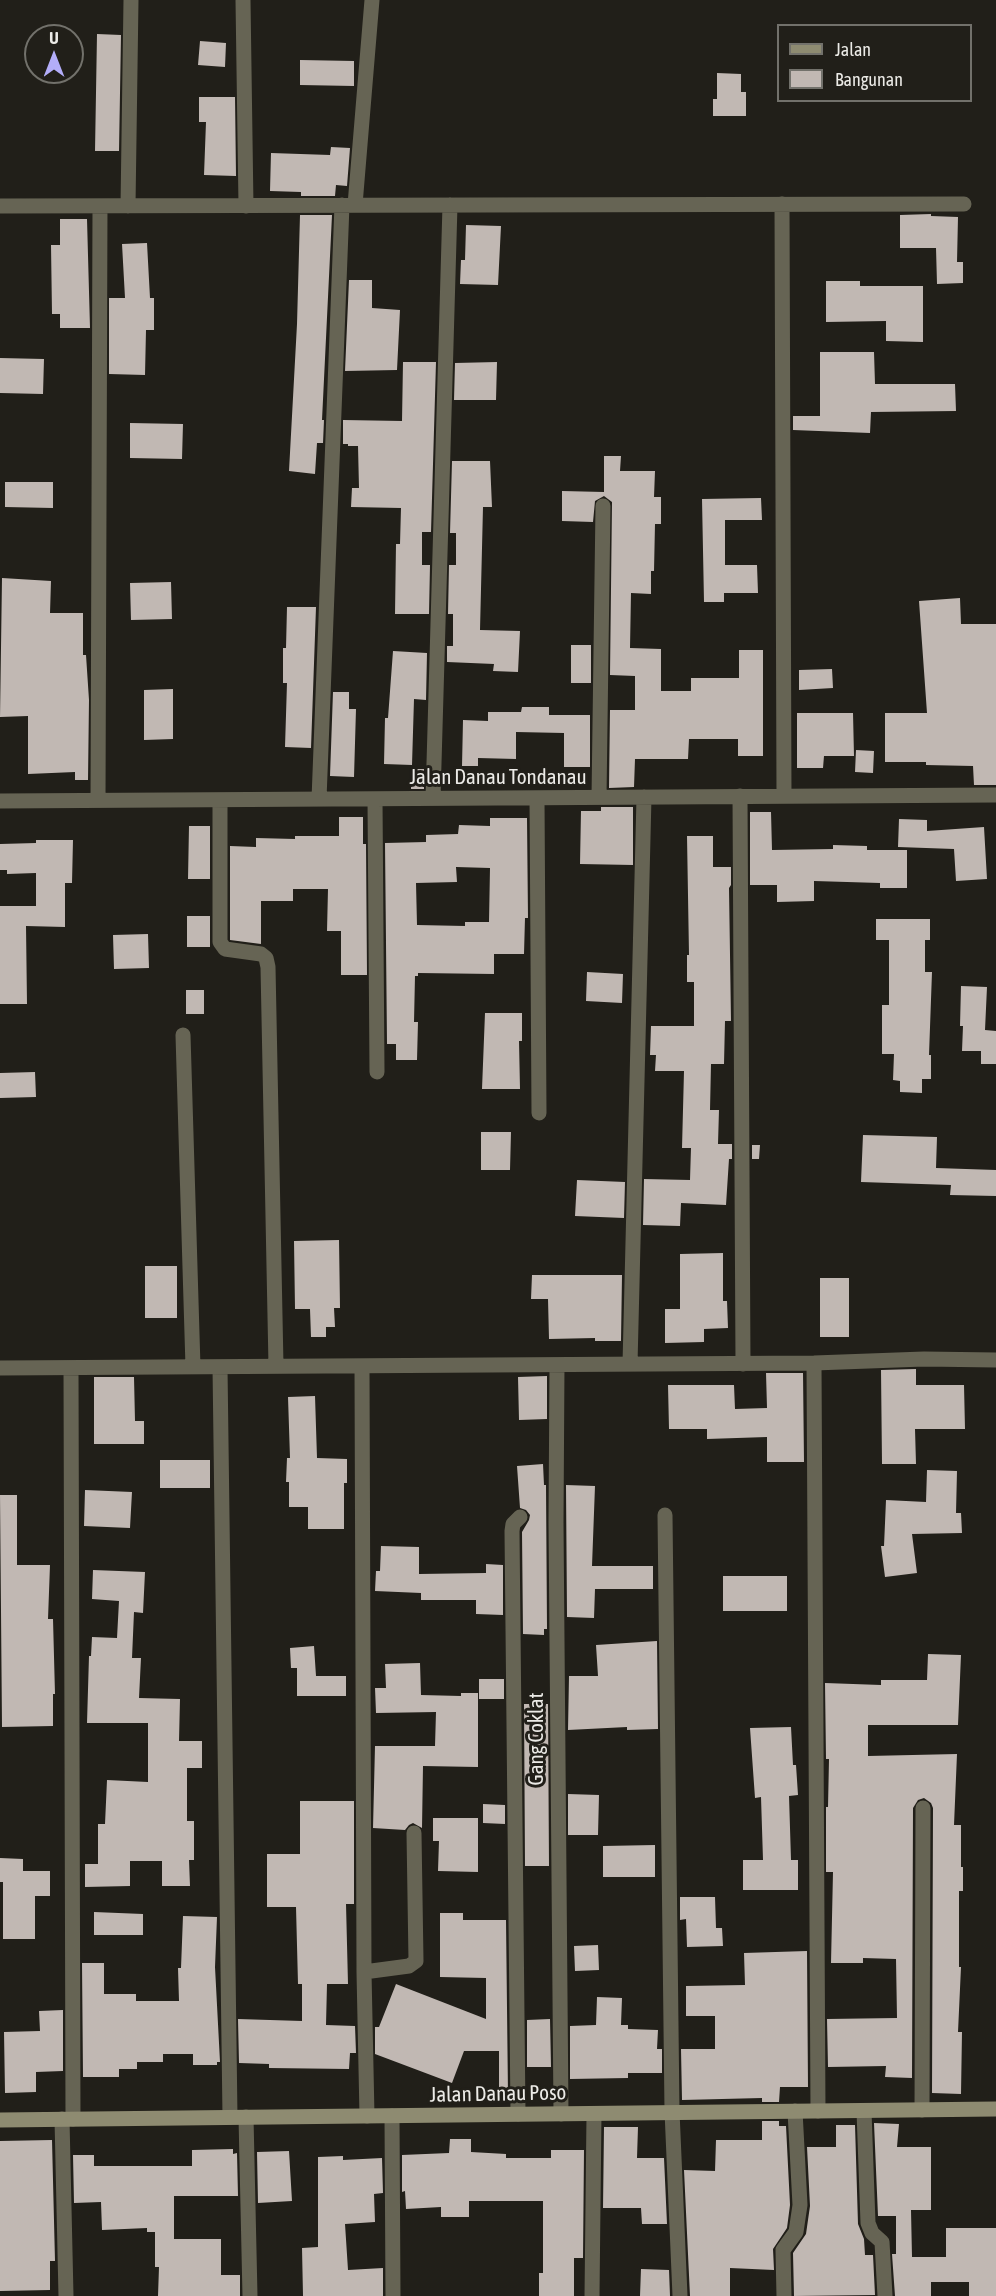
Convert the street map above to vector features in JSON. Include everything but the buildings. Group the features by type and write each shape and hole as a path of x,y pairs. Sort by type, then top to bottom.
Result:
{"street":[{"path":"128,206 130,0"},
{"path":"243,0 246,206"},
{"path":"319,799 349,205 372,0"},
{"path":"782,204 784,796"},
{"path":"0,206 964,204"},
{"path":"433,798 450,205"},
{"path":"98,800 100,206"},
{"path":"598,797 603,506"},
{"name":"Jalan Danau Tondanau","path":"0,801 996,795"},
{"path":"740,796 743,1364"},
{"path":"630,1364 644,797"},
{"path":"537,798 539,1113"},
{"path":"375,799 377,1072"},
{"path":"220,800 220,942 225,948 261,954 266,958 268,967 276,1366"},
{"path":"183,1035 193,1367"},
{"path":"0,1368 743,1364 924,1359 996,1360"},
{"path":"814,1363 818,2111"},
{"name":"Gang Coklat","path":"557,1365 556,1522 561,2114"},
{"path":"362,1366 364,1972 367,2116"},
{"path":"220,1367 230,2117"},
{"path":"66,2296 71,1368"},
{"path":"665,1515 672,2111 680,2296"},
{"path":"518,2114 512,1531 513,1524 520,1517"},
{"path":"922,2110 923,1808"},
{"path":"364,1972 409,1966 416,1961 414,1833"},
{"name":"Jalan Danau Poso","path":"0,2120 996,2109"},
{"path":"784,2296 783,2250 796,2232 800,2205 795,2111"},
{"path":"864,2111 868,2223 872,2232 882,2242 885,2296"},
{"path":"592,2296 594,2114"},
{"path":"392,2116 393,2296"},
{"path":"246,2117 250,2296"}]}
